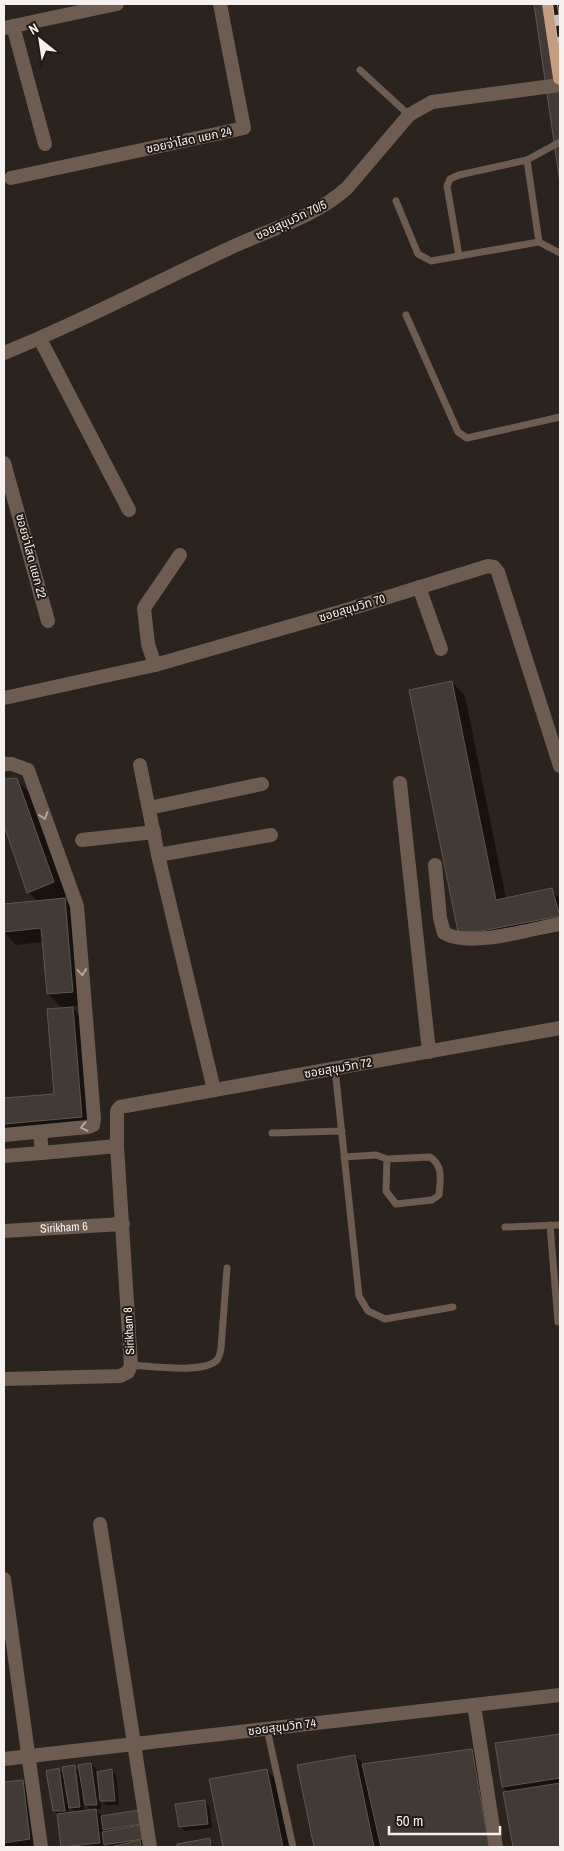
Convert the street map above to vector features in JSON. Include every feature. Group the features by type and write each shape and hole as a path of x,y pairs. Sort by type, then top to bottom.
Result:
{"highway":[{"path":"549,4 560,78"}],"street":[{"path":"45,144 8,27 117,4"},
{"name":"ซอยจ่าโสด แยก 24","path":"11,178 244,128 220,4"},
{"name":"ซอยสุขุมวิท 70/5","path":"4,353 40,339 235,246 316,210 336,198 347,188 409,115 432,102 560,85"},
{"path":"40,339 129,510"},
{"name":"ซอยจ่าโสด แยก 22","path":"4,463 48,621"},
{"path":"155,665 148,644 144,608 180,556"},
{"name":"ซอยสุขุมวิท 70","path":"4,698 155,665 488,566 494,567 498,572 560,766"},
{"path":"419,587 441,649"},
{"path":"4,764 12,764 28,770 77,906 94,1119 93,1125 88,1127 4,1135"},
{"path":"140,765 158,855 214,1090"},
{"path":"400,783 429,1052"},
{"path":"149,808 262,784"},
{"path":"82,840 154,832"},
{"path":"158,855 271,835"},
{"path":"435,865 440,918 444,933 452,938 481,938 560,924"},
{"name":"ซอยสุขุมวิท 72","path":"117,1111 124,1106 560,1028"},
{"name":"Sirikham 8","path":"4,1379 120,1376 128,1372 131,1365 117,1146 117,1111"},
{"path":"40,1133 42,1153"},
{"path":"4,1156 117,1146"},
{"name":"Sirikham 6","path":"4,1231 123,1224"},
{"path":"100,1524 150,1847"},
{"path":"4,1579 30,1756 41,1847"},
{"name":"ซอยสุขุมวิท 74","path":"4,1759 560,1695"},
{"path":"474,1705 496,1847"}],"lane":[{"path":"360,70 409,115"},
{"path":"459,256 447,186 450,180 458,175 527,160 560,142"},
{"path":"527,160 539,242"},
{"path":"396,201 418,254 431,261 539,242 560,253"},
{"path":"406,315 458,432 467,438 560,417"},
{"path":"335,1069 359,1296 368,1311 385,1319 453,1307"},
{"path":"272,1133 342,1131"},
{"path":"344,1157 376,1155 387,1159 430,1156 435,1160 440,1170 439,1195 432,1200 396,1204 386,1191 387,1159"},
{"path":"550,1225 558,1322"},
{"path":"505,1227 560,1225"},
{"path":"131,1365 197,1368 210,1365 218,1359 221,1349 227,1268"},
{"path":"267,1729 293,1847"}],"building":[{"path":"534,4 560,4 560,183"},
{"path":"452,681 496,900 552,888 560,916 481,931 458,932 409,690"},
{"path":"17,778 54,882 27,893 4,825 4,779"},
{"path":"65,898 73,992 47,994 41,928 4,932 4,904"},
{"path":"73,1007 82,1117 4,1124 4,1098 54,1094 47,1009"},
{"path":"560,1734 560,1778 502,1787 495,1743"},
{"path":"472,1749 489,1847 381,1847 362,1764"},
{"path":"355,1755 374,1847 314,1847 297,1765"},
{"path":"91,1763 97,1805 85,1805 78,1765"},
{"path":"75,1765 80,1807 69,1808 62,1767"},
{"path":"59,1768 65,1811 53,1811 46,1771"},
{"path":"112,1769 115,1801 100,1801 97,1772"},
{"path":"267,1769 283,1847 223,1847 209,1779"},
{"path":"23,1780 30,1839 4,1843 4,1782"},
{"path":"560,1783 560,1847 513,1847 503,1792"},
{"path":"205,1800 208,1824 179,1827 175,1804"},
{"path":"96,1809 100,1843 61,1847 57,1814"},
{"path":"139,1810 140,1824 103,1830 101,1816"},
{"path":"141,1825 142,1839 104,1845 102,1832"},
{"path":"210,1838 211,1847 177,1847 177,1844"},
{"path":"140,1840 141,1847 110,1847"}],"railway":[{"path":"555,4 560,40"}]}
